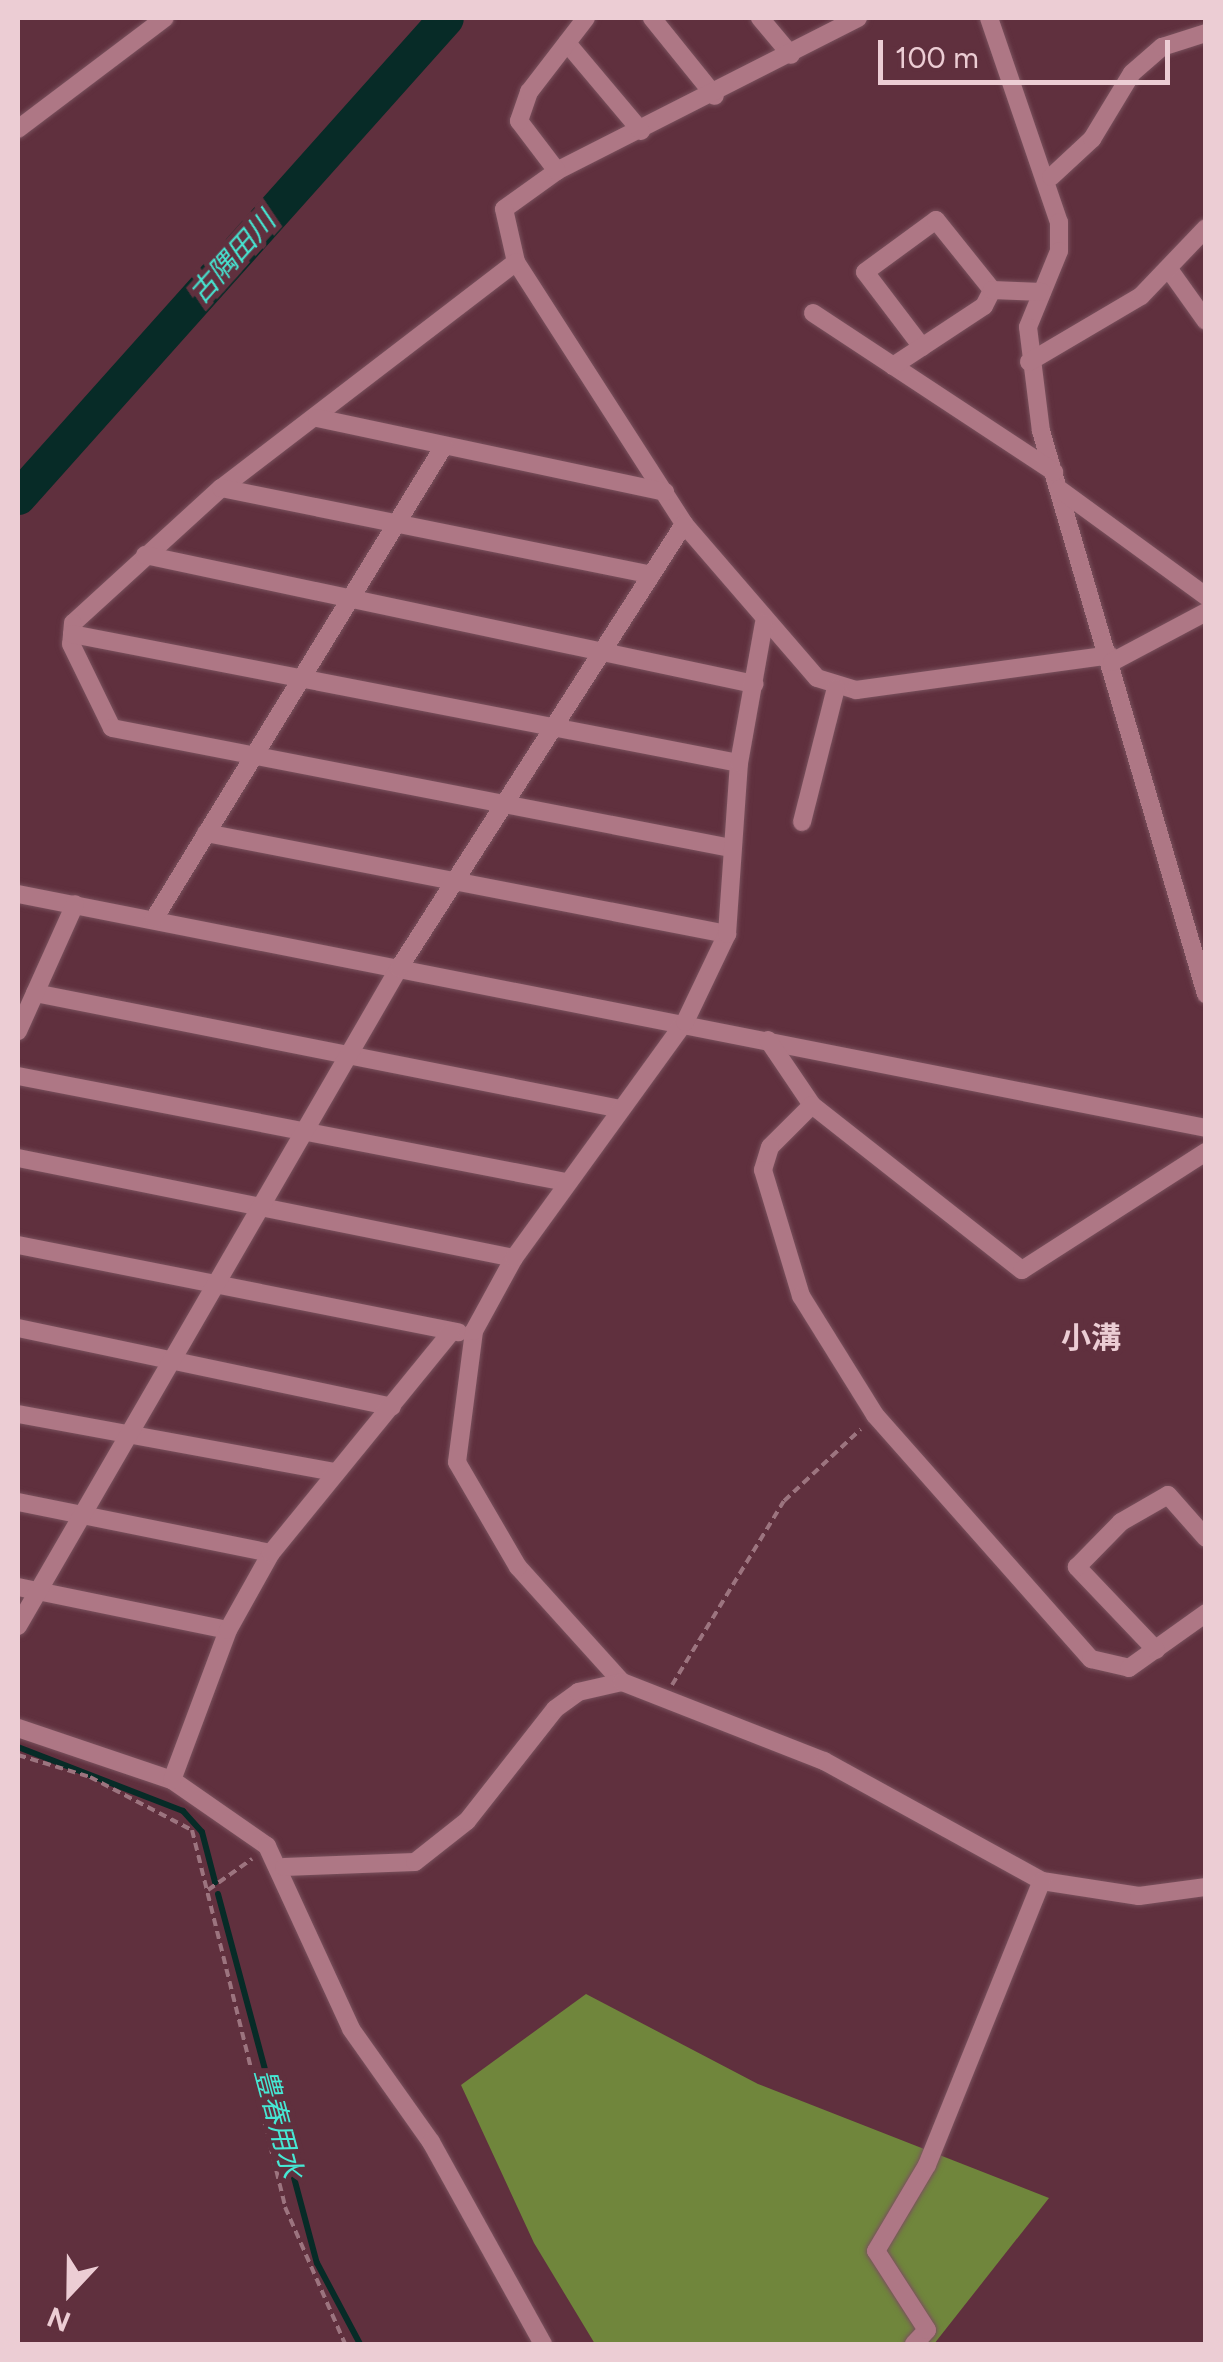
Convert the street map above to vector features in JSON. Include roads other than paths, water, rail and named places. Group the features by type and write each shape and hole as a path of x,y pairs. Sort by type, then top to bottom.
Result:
{"street":[{"path":"18,129 164,18"},
{"path":"557,171 519,121 586,18"},
{"path":"652,18 715,96"},
{"path":"760,18 791,55"},
{"path":"858,18 715,96 557,171 504,209 516,262 684,524 764,623 836,688 1111,659 1206,612"},
{"path":"988,18 1050,176 1059,251 1028,327 1029,362 1056,480 1206,994"},
{"path":"1050,176 1092,139 1132,73 1162,48 1206,32"},
{"path":"567,42 641,131"},
{"path":"922,347 866,272 936,220 992,290 1042,292"},
{"path":"1029,362 1170,272 1206,228"},
{"path":"72,634 145,554 221,488 516,262"},
{"path":"1170,272 1206,321"},
{"path":"893,366 984,306 992,290"},
{"path":"813,313 1056,480 1206,596"},
{"path":"316,418 666,492"},
{"path":"154,919 444,446"},
{"path":"221,488 651,574"},
{"path":"18,1626 400,968 500,805 684,524"},
{"path":"145,554 348,602 754,684"},
{"path":"622,1682 518,1567 457,1462 474,1331 514,1258 684,1022 726,934 739,764 764,623"},
{"path":"72,634 739,764"},
{"path":"72,634 112,728 730,848"},
{"path":"802,822 836,688"},
{"path":"206,833 726,934"},
{"path":"18,894 684,1022 1206,1128"},
{"path":"18,1032 76,904"},
{"path":"35,993 621,1109"},
{"path":"768,1040 812,1105 1022,1270 1206,1152"},
{"path":"18,1076 566,1182"},
{"path":"812,1105 770,1147 763,1170 801,1296 876,1415 1091,1659 1129,1668 1206,1613"},
{"path":"18,1158 514,1258"},
{"path":"18,1244 451,1332 474,1331"},
{"path":"18,1328 392,1407"},
{"path":"172,1780 228,1630 272,1553 451,1332"},
{"path":"18,1414 334,1472"},
{"path":"1156,1650 1077,1567 1121,1522 1168,1496 1206,1538"},
{"path":"18,1502 272,1553"},
{"path":"18,1587 228,1630"},
{"path":"284,1868 415,1862 467,1821 555,1709 578,1692 622,1682 666,1692 824,1761 1042,1881 1138,1896 1206,1887"},
{"path":"18,1728 172,1780 268,1846 284,1868 350,2029 431,2142 543,2344"},
{"path":"914,2344 927,2330 876,2251 926,2165 1042,1881"}],"waterway":[{"name":"古隅田川","path":"18,497 446,18"},
{"name":"豊春用水","path":"18,1747 183,1811 202,1832 215,1882"},
{"name":"豊春用水","path":"218,1894 317,2263 360,2344"}],"district":[{"name":"小溝","path":"1091,1338"}]}
